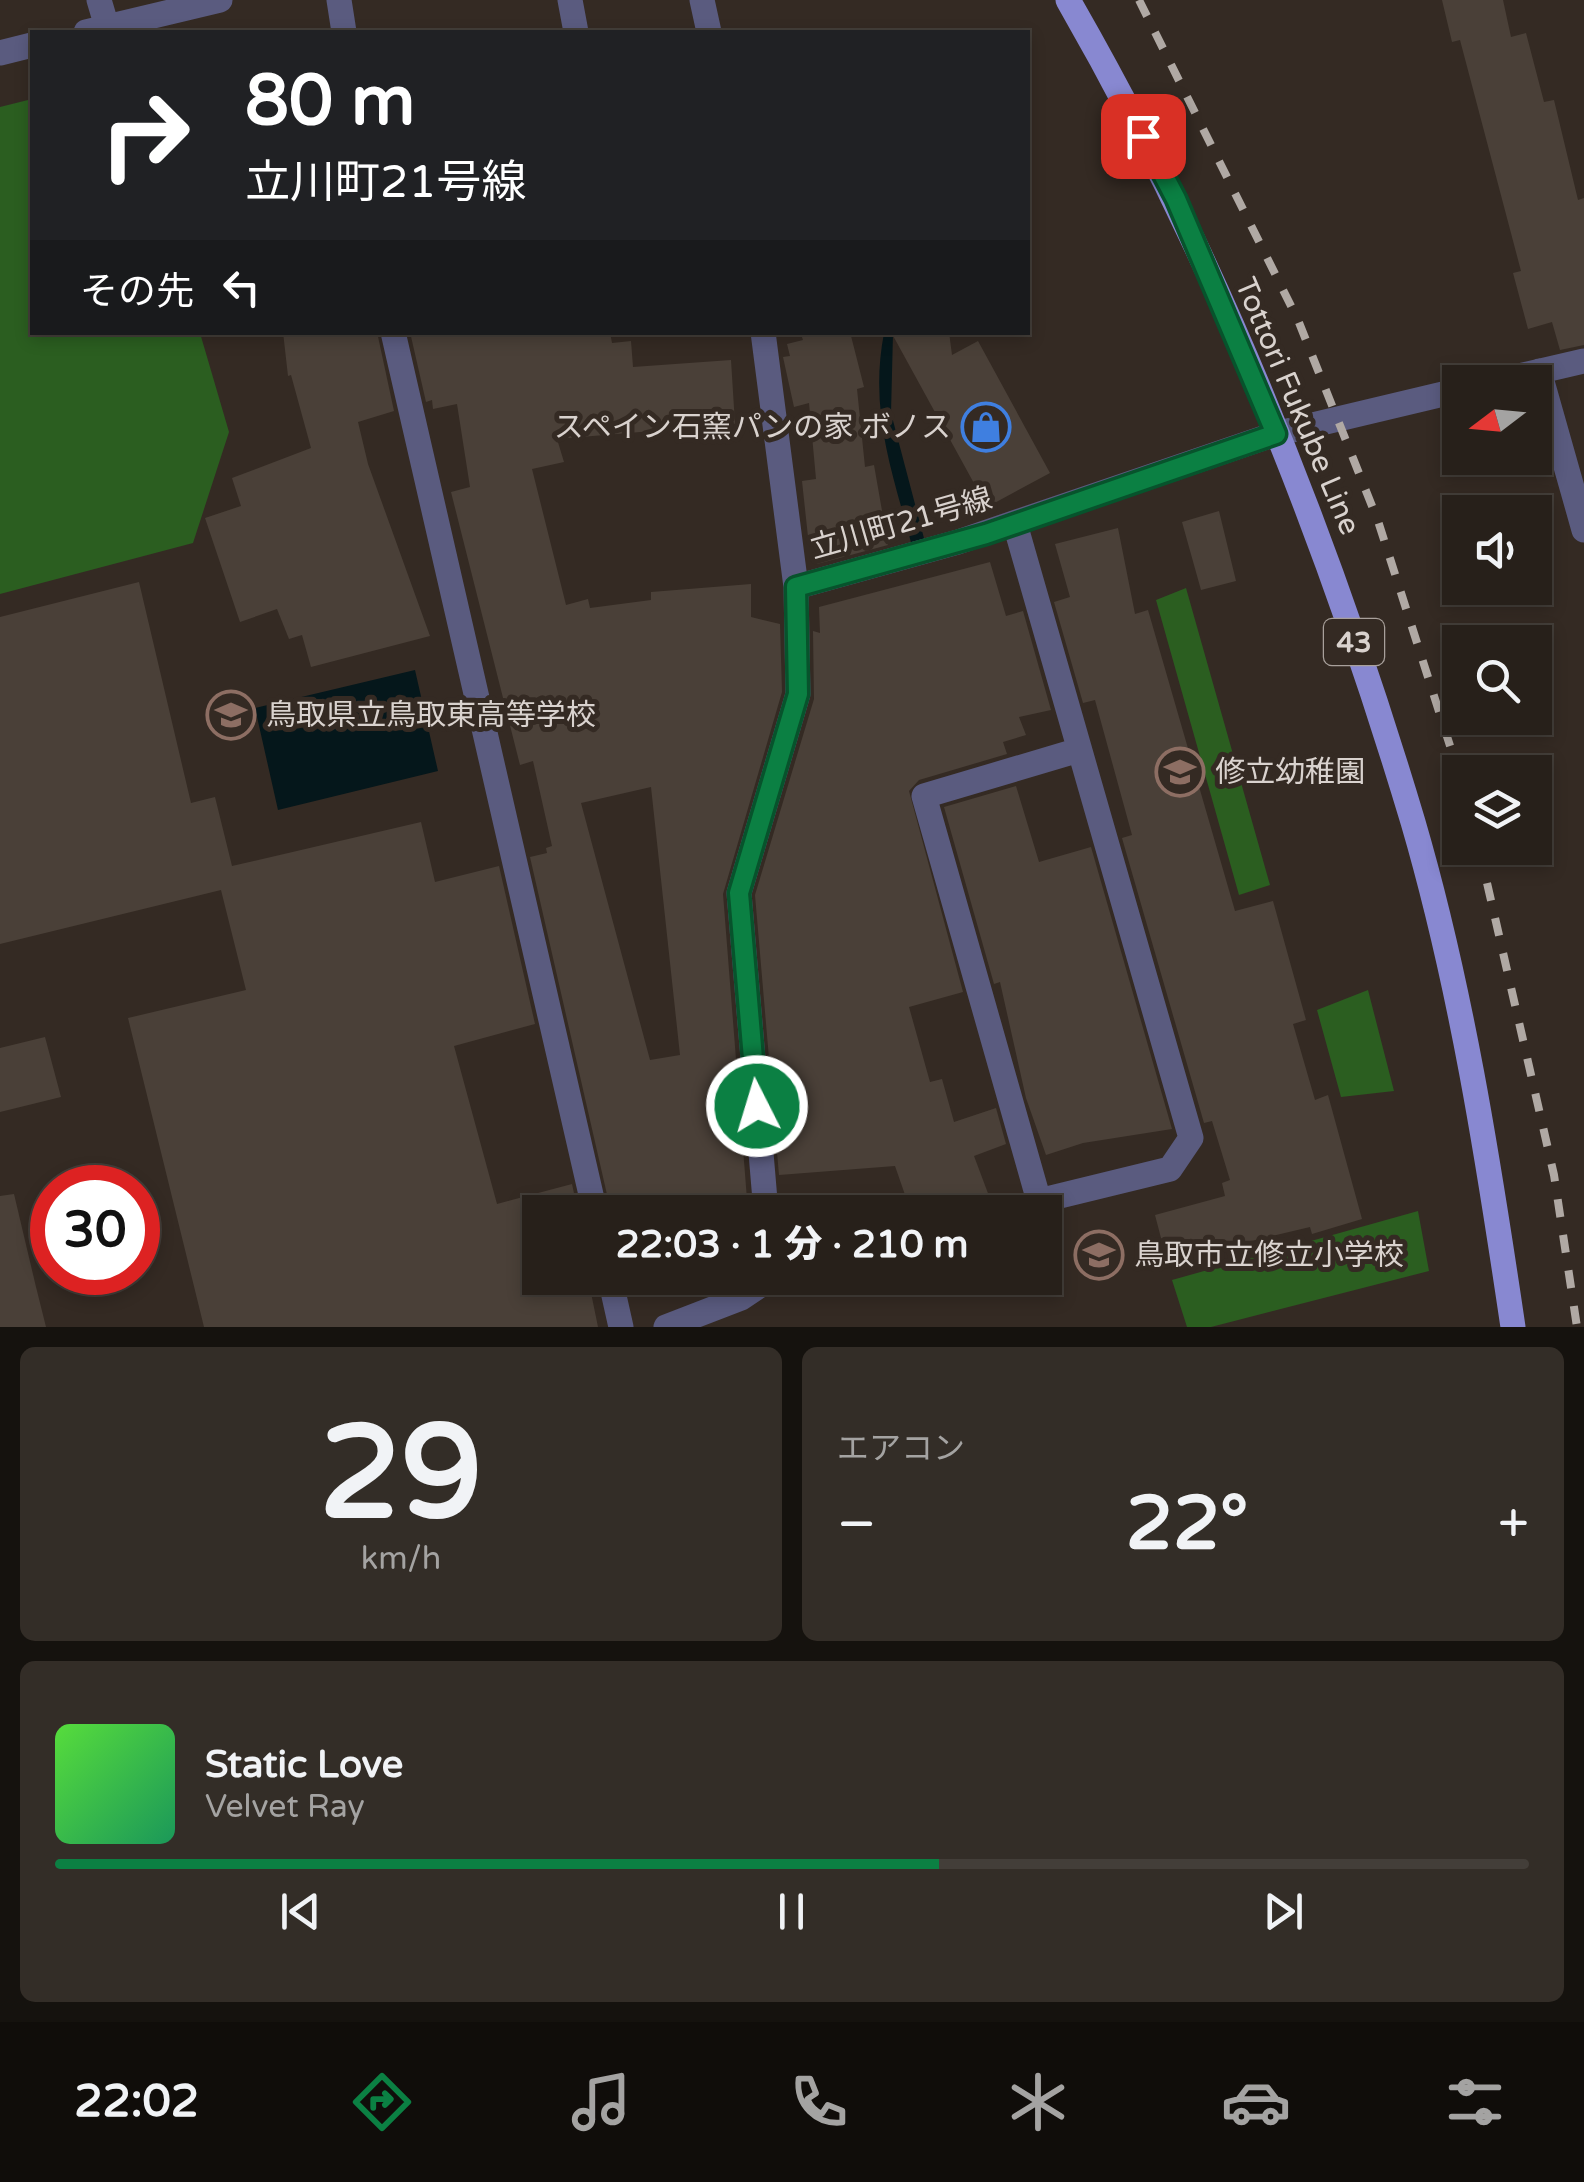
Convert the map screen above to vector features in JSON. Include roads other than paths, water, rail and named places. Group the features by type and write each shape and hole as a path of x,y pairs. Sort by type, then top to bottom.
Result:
{"main road":[{"name":"Tottori Fukube Line","path":"1068,0 1176,199 1332,571 1414,825 1468,1054 1513,1327"}],"street":[{"path":"100,0 96,30 220,0"},
{"path":"339,0 344,30"},
{"path":"570,0 576,30"},
{"path":"702,0 709,30"},
{"path":"0,53 30,46"},
{"path":"393,335 591,1195"},
{"path":"763,335 796,587"},
{"path":"1552,369 1584,361"},
{"name":"立川町21号線","path":"765,1195 739,893 798,694 796,587 1014,524 1276,434 1442,394"},
{"path":"1552,418 1584,530"},
{"path":"1014,524 1191,1138 1170,1169 1039,1202 924,796 1079,750"},
{"path":"614,1295 621,1327"},
{"path":"666,1327 746,1295"}],"railway":[{"path":"1139,0 1298,320 1378,521 1453,755"},
{"path":"1483,865 1554,1175 1577,1327"}],"place":[{"name":"スペイン石窯パンの家 ボノス","path":"986,427"},
{"name":"鳥取県立鳥取東高等学校","path":"231,715"},
{"name":"修立幼稚園","path":"1180,772"},
{"name":"鳥取市立修立小学校","path":"1099,1255"}]}
